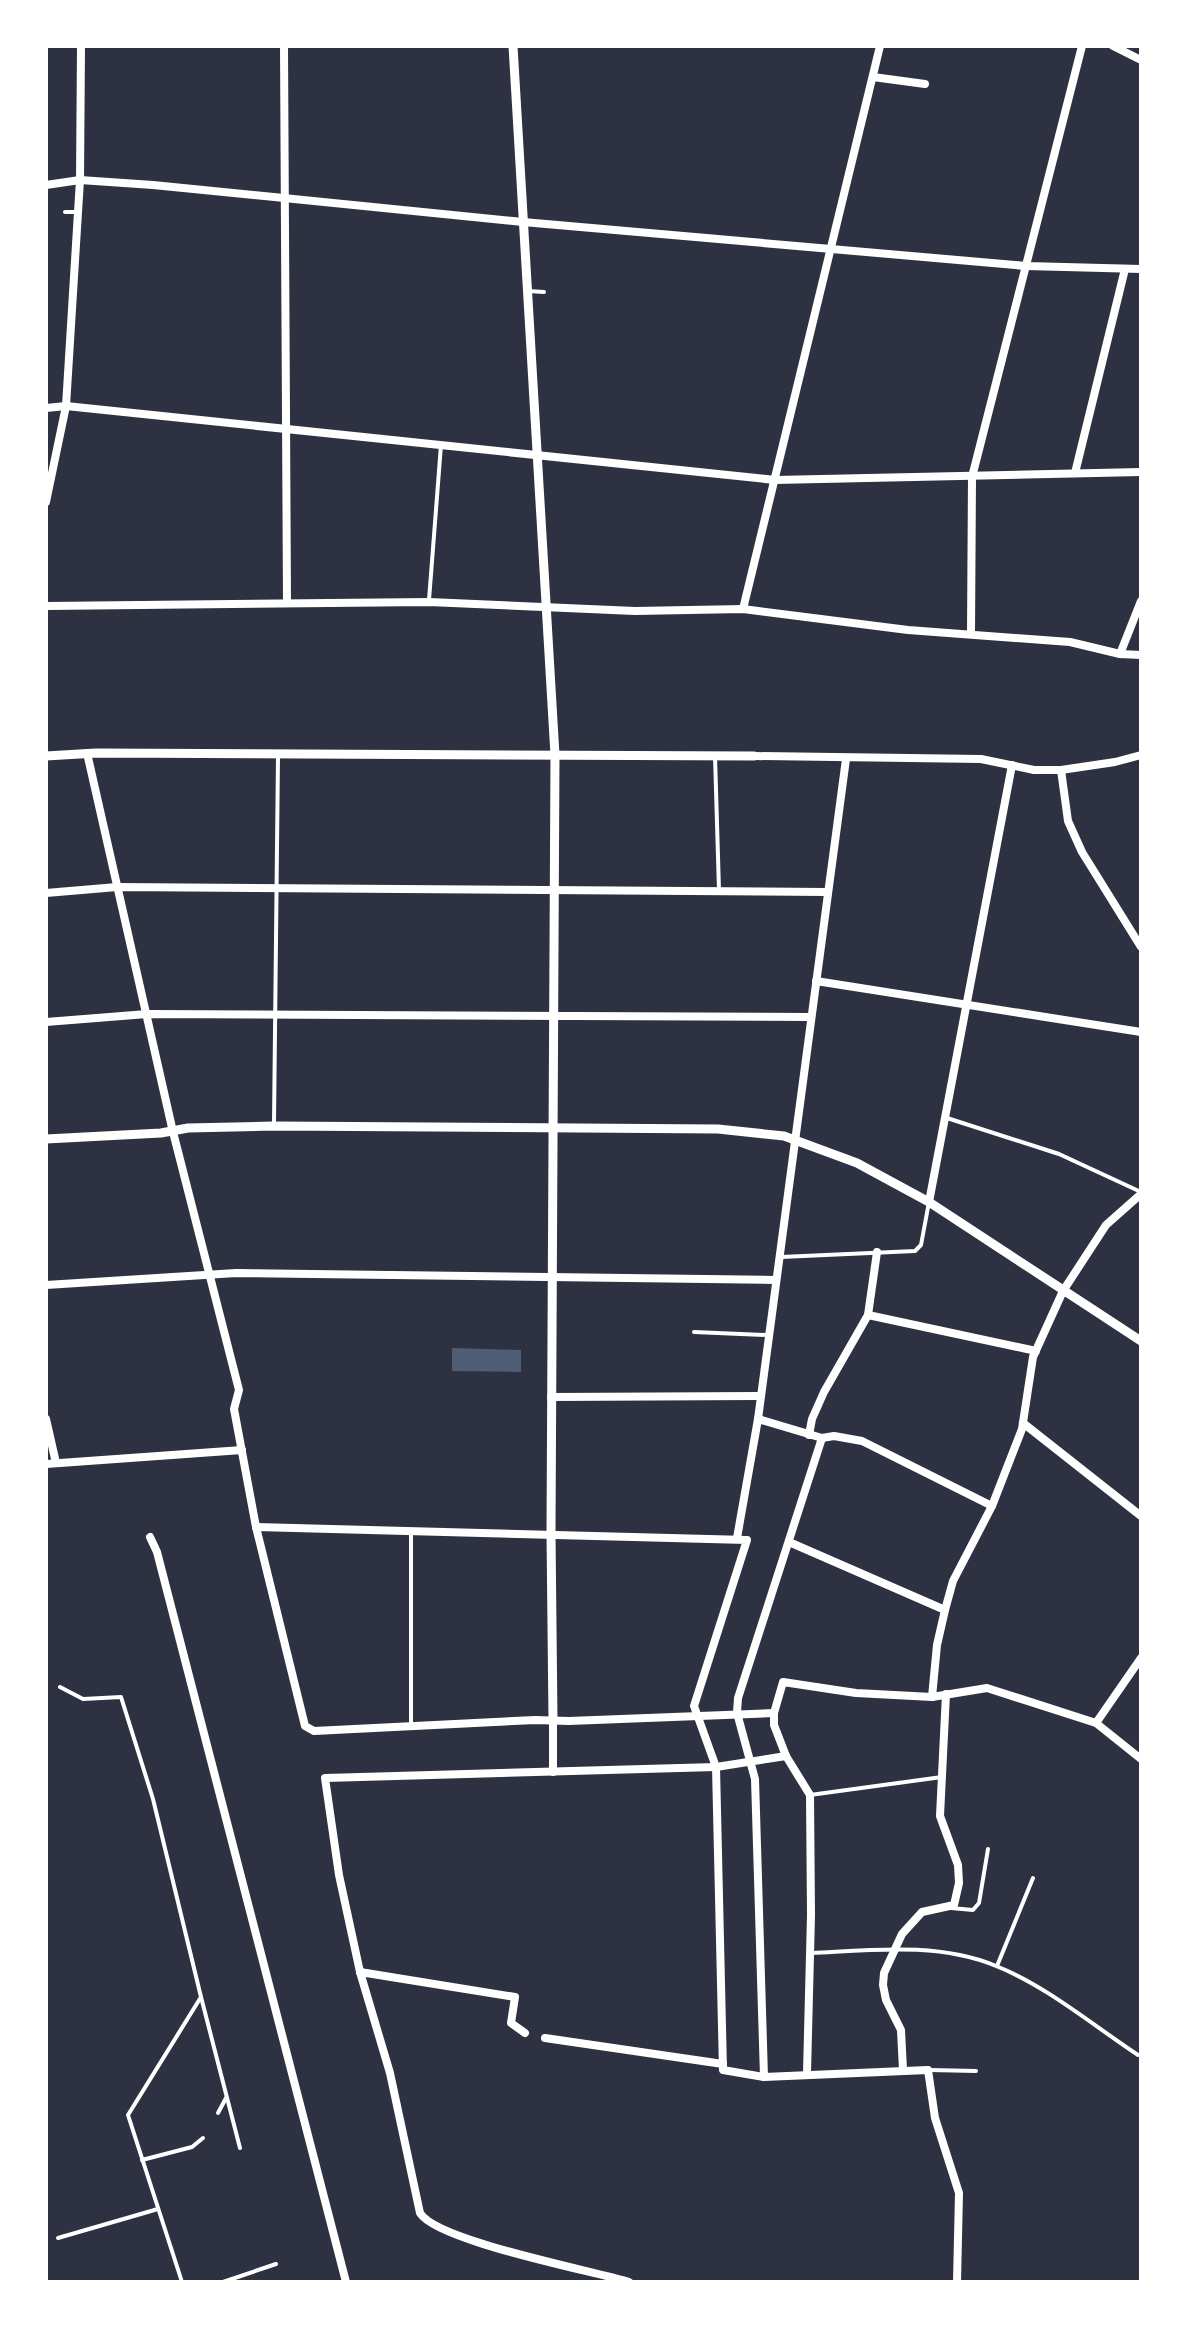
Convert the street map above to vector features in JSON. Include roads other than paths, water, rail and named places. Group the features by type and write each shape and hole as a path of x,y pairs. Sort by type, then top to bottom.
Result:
{"street":[{"path":"46,502 66,406 80,180 81,46"},
{"path":"284,46 287,157 284,198 287,602"},
{"path":"513,46 555,755 551,1397 553,1772"},
{"path":"743,609 880,46"},
{"path":"971,633 972,477 1082,46"},
{"path":"1113,46 1141,60"},
{"path":"873,77 925,84"},
{"path":"46,185 80,180 312,198 444,218 832,247 1026,266 1141,269"},
{"path":"1075,473 1125,269"},
{"path":"46,408 66,406 285,427 775,480 1141,472"},
{"path":"1120,654 1141,601"},
{"path":"46,606 429,602 635,611 743,609 908,630 1070,642 1120,654 1141,655"},
{"path":"87,753 173,1132 239,1390 234,1409 256,1527 305,1726 314,1731 774,1713"},
{"path":"46,756 87,753 981,759 1034,770 1061,770 1141,755"},
{"path":"737,1538 758,1419 846,759"},
{"path":"929,1202 1012,765"},
{"path":"1061,770 1068,821 1082,852 1141,947"},
{"path":"46,893 117,887 827,892"},
{"path":"816,981 1141,1032"},
{"path":"46,1022 147,1014 810,1017"},
{"path":"46,1139 173,1132 188,1128 274,1126 753,1131 795,1139 857,1163 929,1202 1141,1341"},
{"path":"932,1697 937,1645 953,1581 992,1506 1023,1423 1036,1351 1063,1291 1106,1225 1141,1193"},
{"path":"809,1435 812,1419 824,1392 868,1315 877,1252"},
{"path":"46,1285 208,1275 775,1280"},
{"path":"868,1315 1036,1351"},
{"path":"551,1397 760,1396"},
{"path":"46,1419 56,1463"},
{"path":"758,1419 822,1438 834,1436 862,1441 992,1506"},
{"path":"1023,1423 1141,1516"},
{"path":"764,2077 755,1779 737,1713 738,1698 822,1438"},
{"path":"46,1464 242,1450"},
{"path":"256,1527 747,1540 696,1696 697,1716 716,1767 723,2070 764,2077 928,2070 935,2118 959,2193 957,2282"},
{"path":"150,1537 157,1552 346,2282"},
{"path":"789,1542 945,1610"},
{"path":"1096,1723 1141,1658"},
{"path":"807,2073 810,1795 786,1756 774,1725 774,1713 783,1682 856,1693 932,1697 987,1688 1096,1723 1141,1759"},
{"path":"903,2070 901,2030 886,2000 884,1973 902,1934 922,1912 948,1908 956,1901 958,1865 940,1816 946,1694"},
{"path":"629,2282 474,2243 423,2219 390,2073 360,1972 339,1875 325,1778 716,1767 786,1756"},
{"path":"360,1972 515,1997 511,2023 525,2033"},
{"path":"545,2038 723,2064"}],"lane":[{"path":"65,212 78,212"},
{"path":"528,291 544,292"},
{"path":"429,602 441,443"},
{"path":"274,1126 278,754"},
{"path":"715,756 719,893"},
{"path":"947,1118 1059,1154 1141,1193"},
{"path":"778,1257 915,1251 921,1245 929,1202"},
{"path":"694,1332 769,1335"},
{"path":"411,1530 411,1725"},
{"path":"60,1687 83,1699 121,1697 153,1799 240,2148"},
{"path":"810,1795 942,1777"},
{"path":"948,1908 973,1910 979,1903 988,1849"},
{"path":"997,1966 1033,1878"},
{"path":"810,1953 894,1949 958,1955 997,1966 1039,1989 1138,2055"},
{"path":"182,2282 128,2115 201,1997"},
{"path":"928,2070 976,2071"},
{"path":"218,2113 227,2097"},
{"path":"142,2160 192,2147 203,2138"},
{"path":"58,2238 158,2209"},
{"path":"223,2282 276,2264"}],"water":[{"path":"452,1348 521,1350 521,1372 452,1371"}]}
